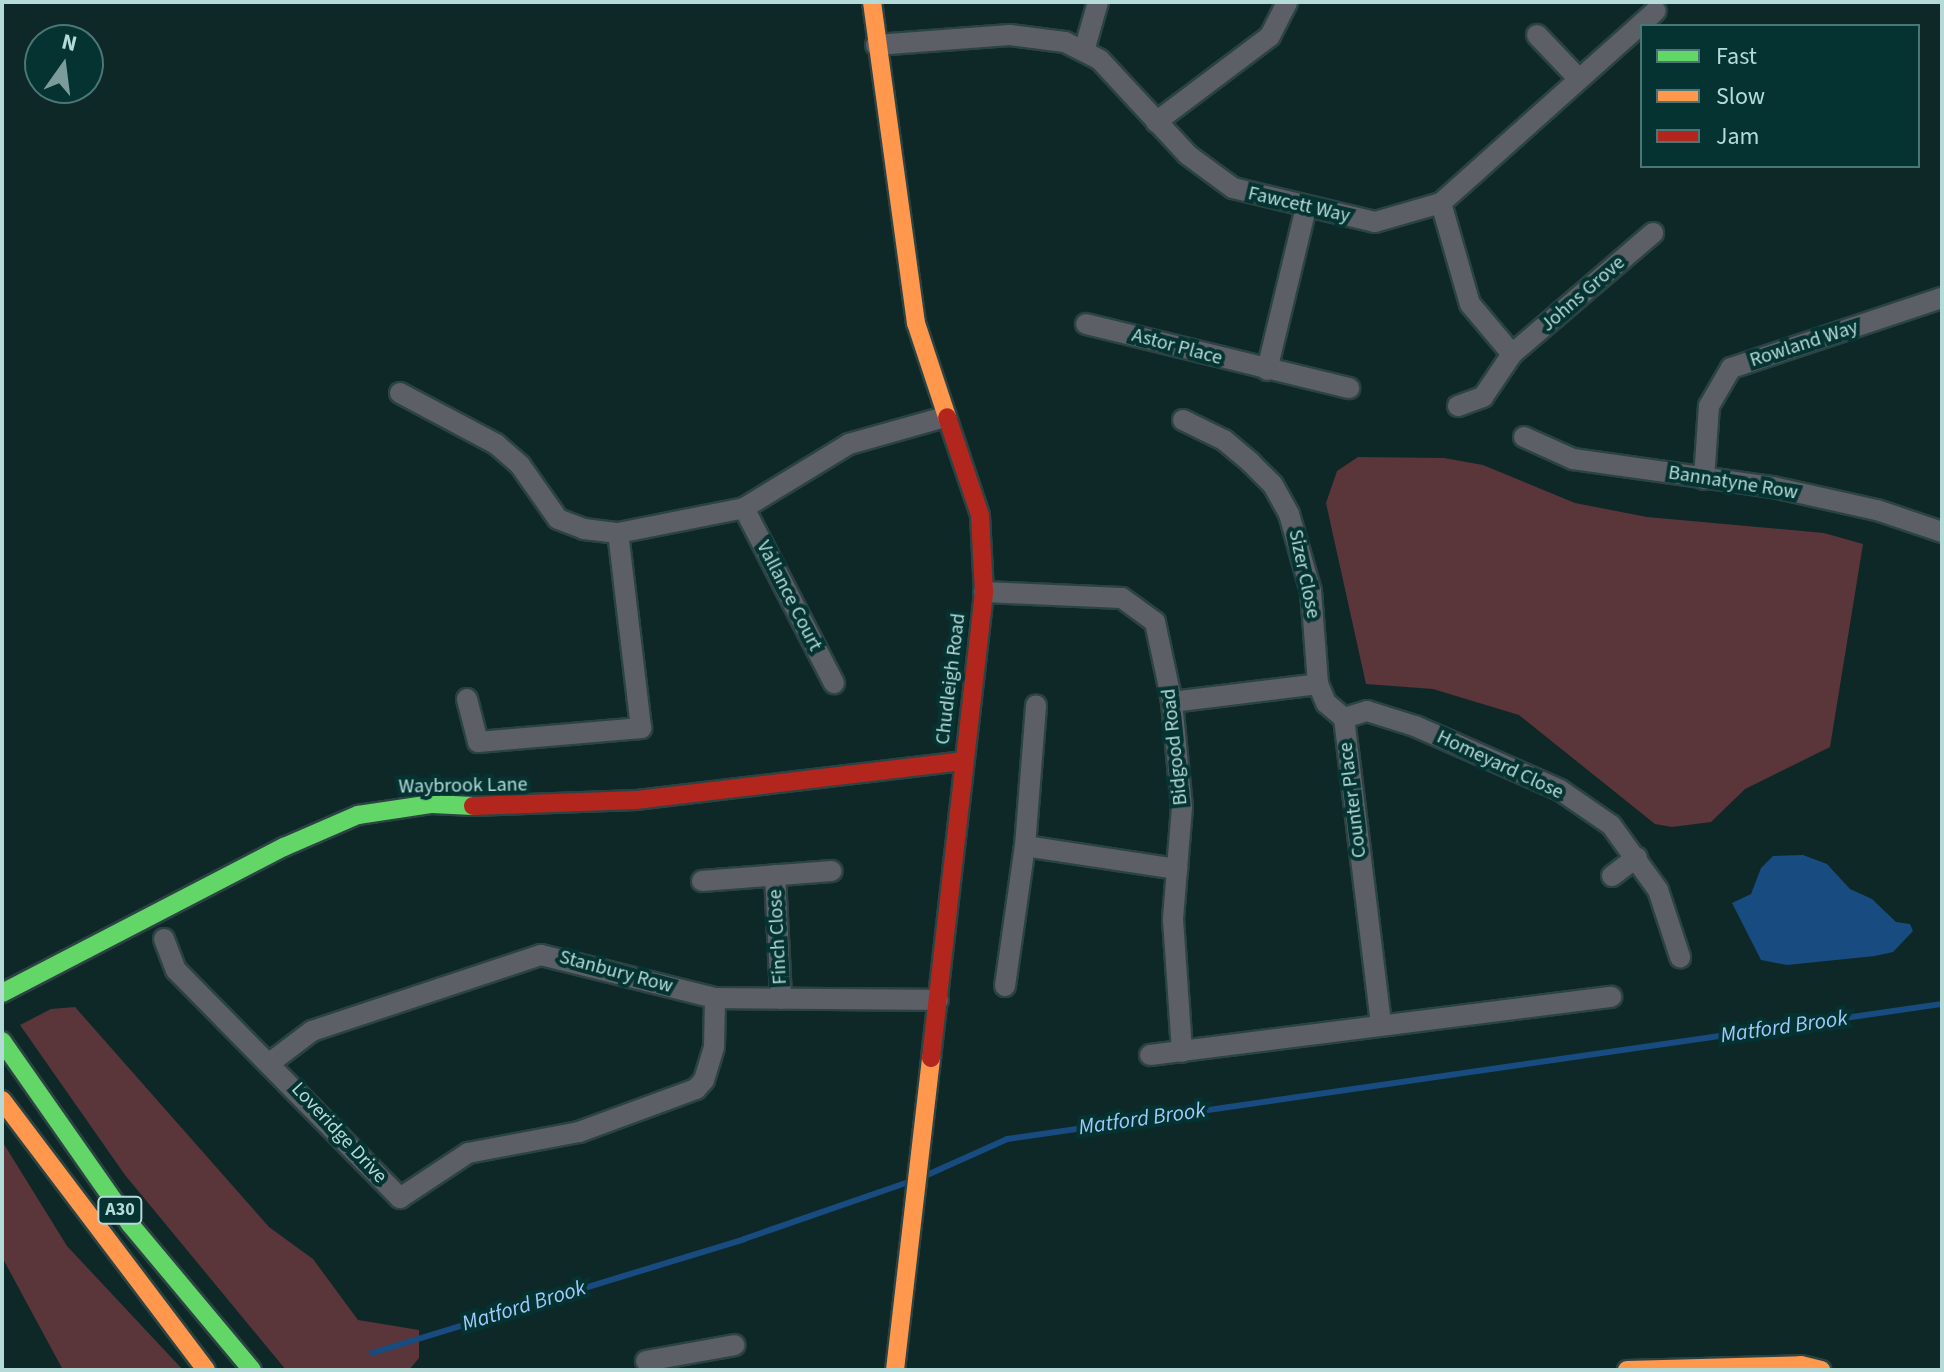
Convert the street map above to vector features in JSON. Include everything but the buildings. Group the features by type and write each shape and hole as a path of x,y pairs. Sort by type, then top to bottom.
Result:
{"main road":[{"name":"Chudleigh Road","path":"872,2 914,308 945,417 980,515 984,592 895,1370"},
{"name":"Waybrook Lane","path":"2,993 284,847 358,815 432,804 520,808 636,800 964,761"},
{"name":"A30","path":"2,1041 130,1224 252,1370"},
{"name":"A30","path":"2,1100 206,1370"},
{"path":"1627,1370 1801,1365 1821,1370"}],"street":[{"path":"1084,51 1098,2"},
{"path":"1156,122 1270,36 1287,2"},
{"name":"Fawcett Way","path":"1640,24 1656,11"},
{"name":"Fawcett Way","path":"876,45 1010,35 1042,36 1084,51 1109,69 1156,122 1208,173 1233,188 1306,208 1375,222 1441,203 1577,77 1640,24"},
{"path":"1537,35 1577,77"},
{"path":"1441,203 1470,304 1512,354"},
{"path":"1267,370 1306,208"},
{"name":"Johns Grove","path":"1458,406 1483,397 1512,354 1653,233"},
{"name":"Rowland Way","path":"1704,479 1709,406 1731,368 1942,298"},
{"name":"Astor Place","path":"1086,324 1349,388"},
{"path":"400,393 496,444 520,465 558,519 584,529 618,533 744,508 849,444 945,417"},
{"name":"Sizer Close","path":"1183,420 1224,440 1251,463 1273,485 1297,529 1311,591 1318,684"},
{"name":"Bannatyne Row","path":"1524,437 1573,459 1773,487 1877,510 1942,532"},
{"name":"Vallance Court","path":"744,508 834,683"},
{"path":"467,699 478,742 641,728 618,533"},
{"name":"Bidgood Road","path":"984,592 1089,594 1138,605 1155,622 1162,639 1172,702 1182,807 1173,919 1182,1052"},
{"path":"1172,702 1318,684"},
{"name":"Counter Place","path":"1318,684 1326,703 1344,718 1381,1025"},
{"path":"1005,986 1025,846 1036,705"},
{"name":"Homeyard Close","path":"1344,718 1382,714 1540,780 1611,825 1637,857 1672,922 1680,957"},
{"path":"1025,846 1177,869"},
{"path":"1612,876 1637,857"},
{"name":"Finch Close","path":"702,881 832,871"},
{"name":"Finch Close","path":"775,875 781,999"},
{"name":"Loveridge Drive","path":"164,939 176,970 271,1062 400,1198 468,1153 579,1132 696,1089 704,1080 714,1047 715,998"},
{"name":"Stanbury Row","path":"271,1062 312,1031 541,955 715,998 938,1000"},
{"path":"1150,1055 1611,997"},
{"path":"646,1361 690,1362 735,1345"}],"shaded area":[{"path":"1358,457 1444,458 1483,465 1575,503 1647,517 1824,533 1863,544 1830,747 1745,789 1711,822 1672,827 1655,824 1519,715 1433,689 1366,684 1326,503 1337,471"},
{"path":"75,1007 269,1227 313,1259 358,1320 419,1330 419,1358 409,1370 286,1370 125,1175 20,1025 51,1009"},
{"path":"2,1141 67,1246 183,1370 63,1370 2,1257"}],"water":[{"path":"1803,855 1827,864 1850,889 1872,899 1896,922 1910,924 1913,931 1893,952 1875,956 1787,965 1761,960 1732,903 1751,894 1761,868 1773,856"}],"waterway":[{"name":"Matford Brook","path":"927,1175 1007,1139 1942,1004"},
{"name":"Matford Brook","path":"372,1353 744,1239 909,1182"}],"traffic: fast":[{"path":"2,993 284,847 358,815 432,804 473,806"},
{"path":"2,1041 130,1224 252,1370"}],"traffic: slow":[{"path":"872,2 916,323 947,417"},
{"path":"895,1370 931,1058"},
{"path":"2,1100 206,1370"},
{"path":"1627,1370 1801,1365 1821,1370"}],"traffic: jam":[{"path":"931,1058 984,592 980,515 947,417"},
{"path":"473,806 636,800 964,761"}]}
